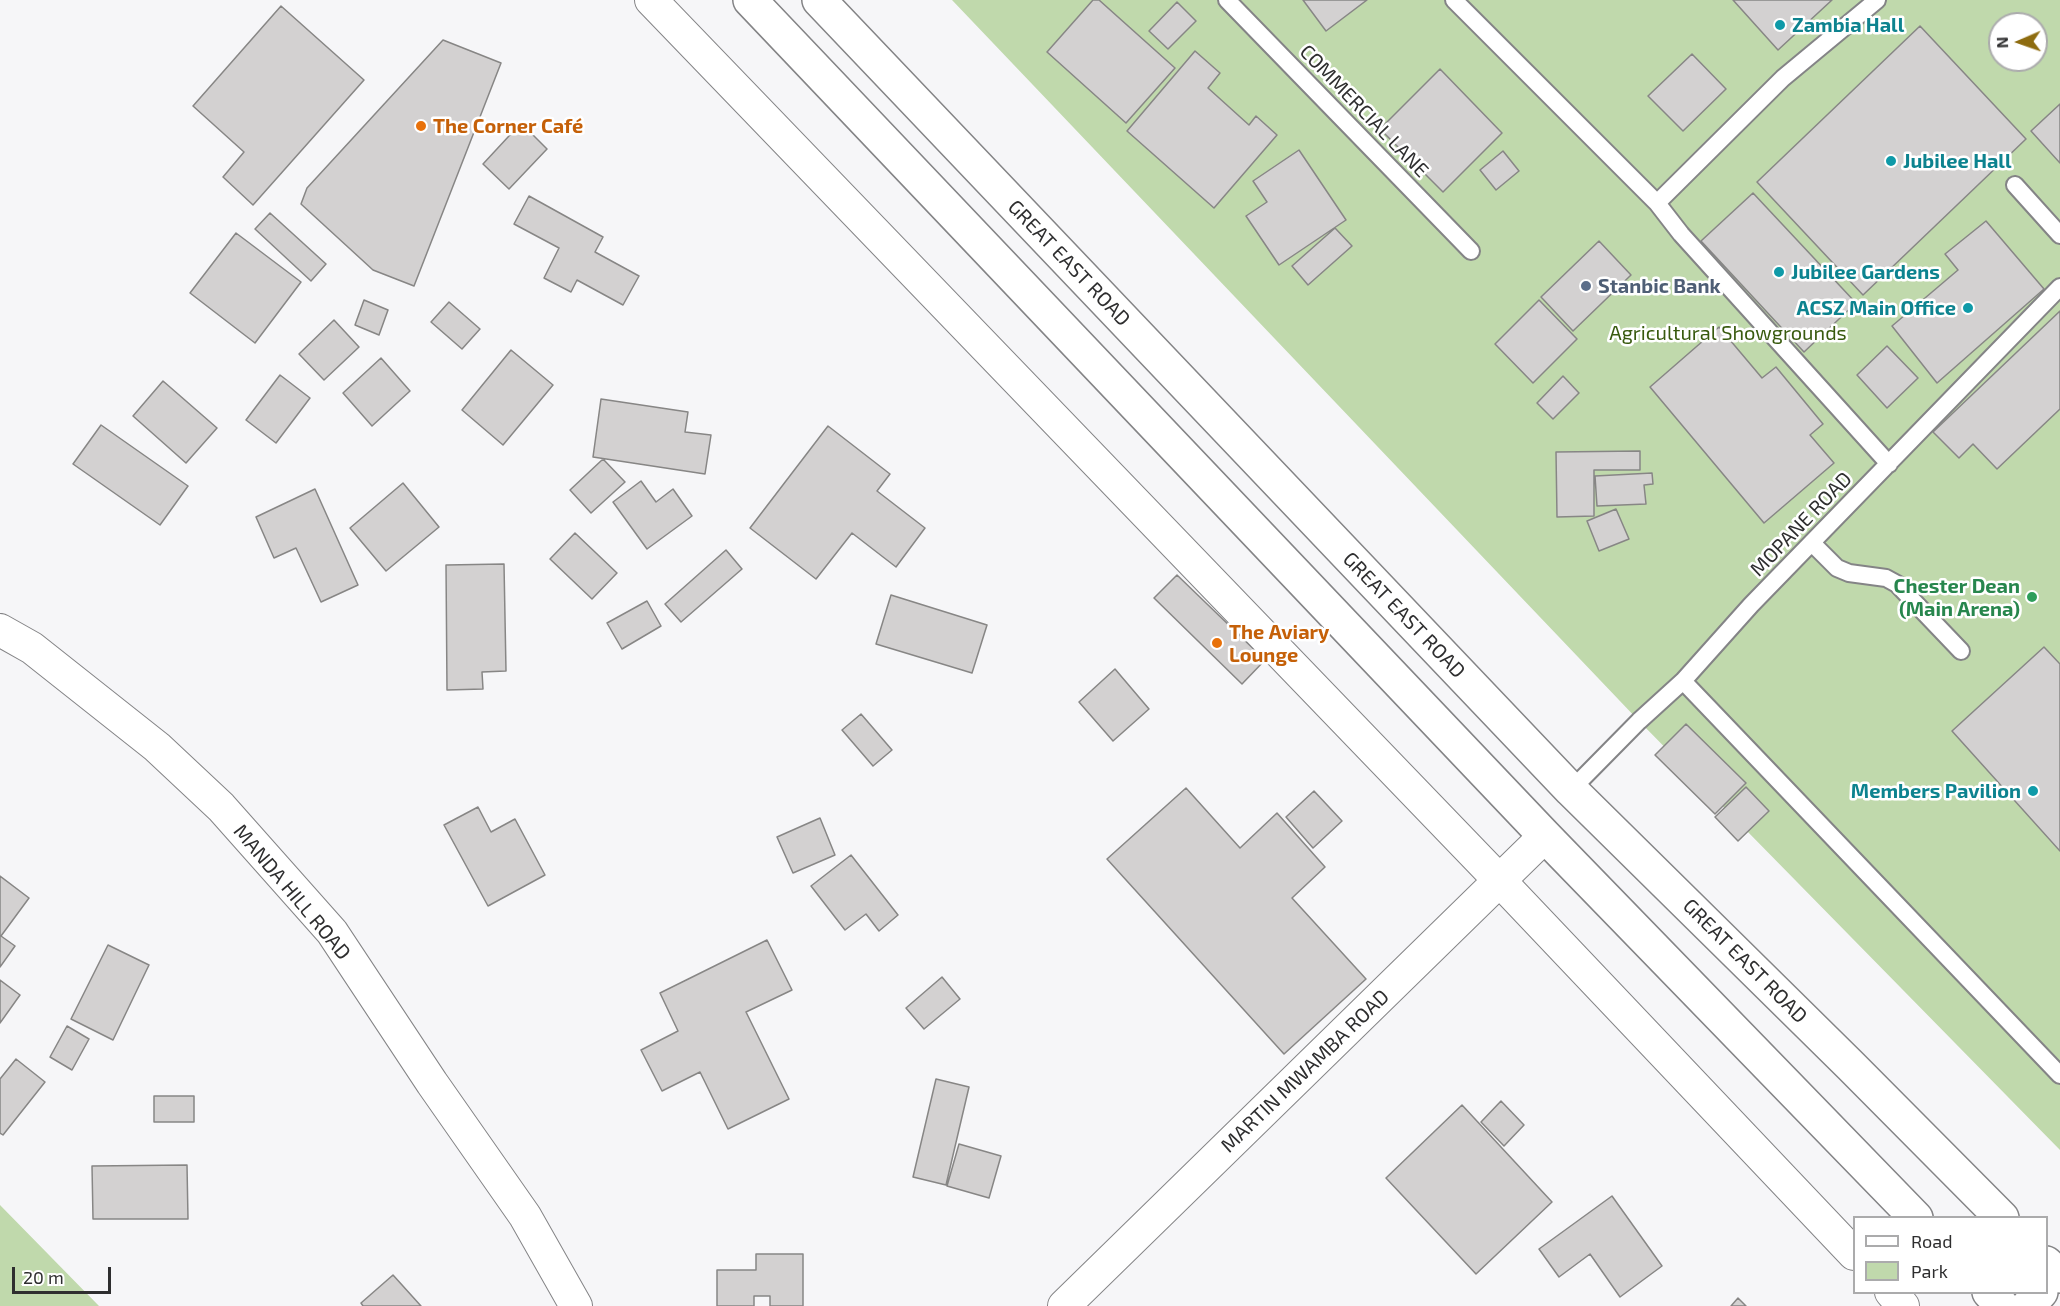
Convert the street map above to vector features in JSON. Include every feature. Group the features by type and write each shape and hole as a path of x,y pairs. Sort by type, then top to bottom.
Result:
{"main road":[{"path":"750,0 1545,836 1914,1216"},
{"name":"GREAT EAST ROAD","path":"819,0 1571,790 2000,1216"},
{"path":"1990,1294 2002,1306"},
{"path":"2028,1306 2037,1294"}],"street":[{"path":"651,0 1500,880 1853,1253"},
{"name":"MANDA HILL ROAD","path":"0,630 32,648 157,747 221,807 332,932 432,1083 525,1216 576,1306"},
{"name":"MARTIN MWAMBA ROAD","path":"1064,1306 1545,836"},
{"path":"1892,1294 1904,1306"}],"lane":[{"name":"COMMERCIAL LANE","path":"1227,0 1471,251"},
{"path":"1454,0 1657,203 1681,234 1889,464"},
{"path":"1657,203 1783,78 1877,0"},
{"path":"2015,184 2060,235"},
{"name":"MOPANE ROAD","path":"1571,790 1639,721 1683,681 1751,606 2060,287"},
{"path":"1812,543 1837,568 1849,573 1886,578 1897,584 1961,651"},
{"path":"1683,681 2060,1075"}],"green space":[{"name":"Agricultural Showgrounds","path":"952,0 2060,0 2060,1150 1639,721"},
{"path":"0,1205 99,1306 0,1306"}],"building":[{"path":"1093,0 1099,0 1175,68 1126,123 1047,52"},
{"path":"1303,0 1367,0 1326,31"},
{"name":"Zambia Hall","path":"1733,0 1832,0 1778,50"},
{"path":"1177,2 1196,21 1168,49 1149,31"},
{"path":"281,6 364,80 253,205 223,177 244,152 193,106"},
{"name":"Jubilee Hall","path":"1920,26 2026,139 1863,295 1757,182"},
{"name":"The Corner Café","path":"443,40 501,63 414,286 373,270 301,204 307,188"},
{"path":"1195,51 1220,73 1208,88 1249,125 1256,116 1277,135 1214,208 1127,131"},
{"path":"1692,54 1726,89 1683,131 1648,96"},
{"path":"1440,69 1502,133 1443,192 1380,129"},
{"path":"2060,104 2060,163 2031,131"},
{"path":"521,123 547,149 509,189 483,164"},
{"path":"1299,150 1346,220 1279,265 1246,216 1267,202 1253,181"},
{"path":"1503,151 1519,171 1496,190 1480,170"},
{"name":"Jubilee Gardens","path":"1753,193 1856,303 1804,352 1701,241"},
{"path":"529,196 603,237 595,252 639,276 623,305 577,280 571,292 544,278 559,248 514,224"},
{"path":"270,213 326,264 311,281 255,229"},
{"name":"ACSZ Main Office","path":"1986,221 2044,289 1937,383 1892,326 1958,270 1945,254"},
{"path":"1335,228 1352,246 1308,285 1292,266"},
{"path":"236,233 301,282 255,343 190,293"},
{"name":"Stanbic Bank","path":"1599,241 1631,275 1573,331 1541,297"},
{"path":"364,300 388,310 379,335 355,325"},
{"path":"1539,300 1577,339 1533,383 1495,344"},
{"path":"449,302 480,329 462,349 431,322"},
{"path":"2060,311 2060,409 1997,469 1973,444 1959,458 1933,432"},
{"path":"334,320 359,347 324,380 299,354"},
{"path":"1719,327 1762,378 1776,367 1823,424 1810,435 1834,463 1764,523 1650,387"},
{"path":"1887,346 1918,378 1887,408 1857,375"},
{"path":"511,350 553,385 503,445 462,410"},
{"path":"381,358 410,391 372,426 343,393"},
{"path":"280,375 310,398 276,443 246,420"},
{"path":"1563,376 1579,393 1553,419 1537,403"},
{"path":"163,381 217,428 186,463 133,416"},
{"path":"601,399 688,412 685,432 711,435 705,474 593,457"},
{"path":"101,425 188,486 160,525 73,464"},
{"path":"828,426 890,474 877,491 925,528 896,567 852,533 816,579 750,528"},
{"path":"1640,451 1640,470 1594,470 1594,516 1557,517 1556,452"},
{"path":"603,459 625,482 591,513 570,490"},
{"path":"1652,473 1653,484 1644,485 1646,504 1597,506 1595,476"},
{"path":"641,481 656,502 673,489 692,516 647,549 613,502"},
{"path":"403,483 439,527 386,571 350,528"},
{"path":"315,489 358,585 321,602 296,548 274,558 256,517"},
{"path":"1616,509 1629,539 1599,551 1587,521"},
{"path":"575,533 617,573 592,599 550,559"},
{"path":"726,550 742,569 681,622 665,604"},
{"path":"504,564 506,671 482,672 483,689 447,690 446,565"},
{"path":"1177,575 1265,660 1242,684 1154,598"},
{"path":"891,595 987,625 972,673 876,644"},
{"path":"647,601 661,626 622,649 607,623"},
{"name":"Members Pavilion","path":"2044,647 2060,664 2060,851 1952,731"},
{"path":"1115,669 1149,709 1113,741 1079,702"},
{"path":"861,714 892,750 873,766 842,730"},
{"path":"1686,724 1746,783 1715,814 1655,755"},
{"path":"1746,787 1769,811 1738,841 1715,817"},
{"path":"1186,788 1240,848 1277,813 1325,867 1292,898 1366,979 1284,1054 1107,859"},
{"path":"1314,791 1342,821 1313,848 1286,817"},
{"path":"478,807 491,832 515,819 545,875 488,906 444,825"},
{"path":"820,818 835,855 793,873 777,837"},
{"path":"851,855 898,915 879,931 866,914 845,930 811,886"},
{"path":"0,876 29,898 1,936 15,946 0,967"},
{"path":"767,940 792,990 746,1012 789,1099 728,1129 700,1072 662,1091 641,1050 678,1031 660,993"},
{"path":"108,945 149,965 113,1040 71,1019"},
{"path":"942,977 960,999 924,1029 906,1008"},
{"path":"0,980 20,995 0,1023"},
{"path":"67,1026 89,1039 72,1070 50,1057"},
{"path":"16,1059 45,1082 3,1135 0,1133 0,1079"},
{"path":"936,1079 969,1087 946,1185 913,1177"},
{"path":"154,1096 194,1096 194,1122 154,1122"},
{"path":"1501,1101 1524,1125 1504,1146 1481,1122"},
{"path":"1462,1105 1552,1202 1476,1274 1386,1178"},
{"path":"959,1144 1001,1156 989,1198 947,1186"},
{"path":"187,1165 188,1219 93,1219 92,1166"},
{"path":"1612,1196 1662,1266 1620,1297 1590,1254 1559,1277 1539,1249"},
{"path":"756,1254 803,1254 803,1306 770,1306 770,1296 754,1296 754,1306 717,1306 717,1270 756,1270"},
{"path":"393,1275 421,1306 363,1306 361,1303"},
{"path":"1738,1298 1746,1306 1731,1306"}],"place":[{"name":"Zambia Hall","path":"1780,25"},
{"name":"The Corner Café","path":"421,126"},
{"name":"Jubilee Hall","path":"1891,161"},
{"name":"Jubilee Gardens","path":"1779,272"},
{"name":"Stanbic Bank","path":"1586,286"},
{"name":"ACSZ Main Office","path":"1968,308"},
{"name":"Chester Dean (Main Arena)","path":"2032,597"},
{"name":"The Aviary Lounge","path":"1217,643"},
{"name":"Members Pavilion","path":"2033,791"}]}
